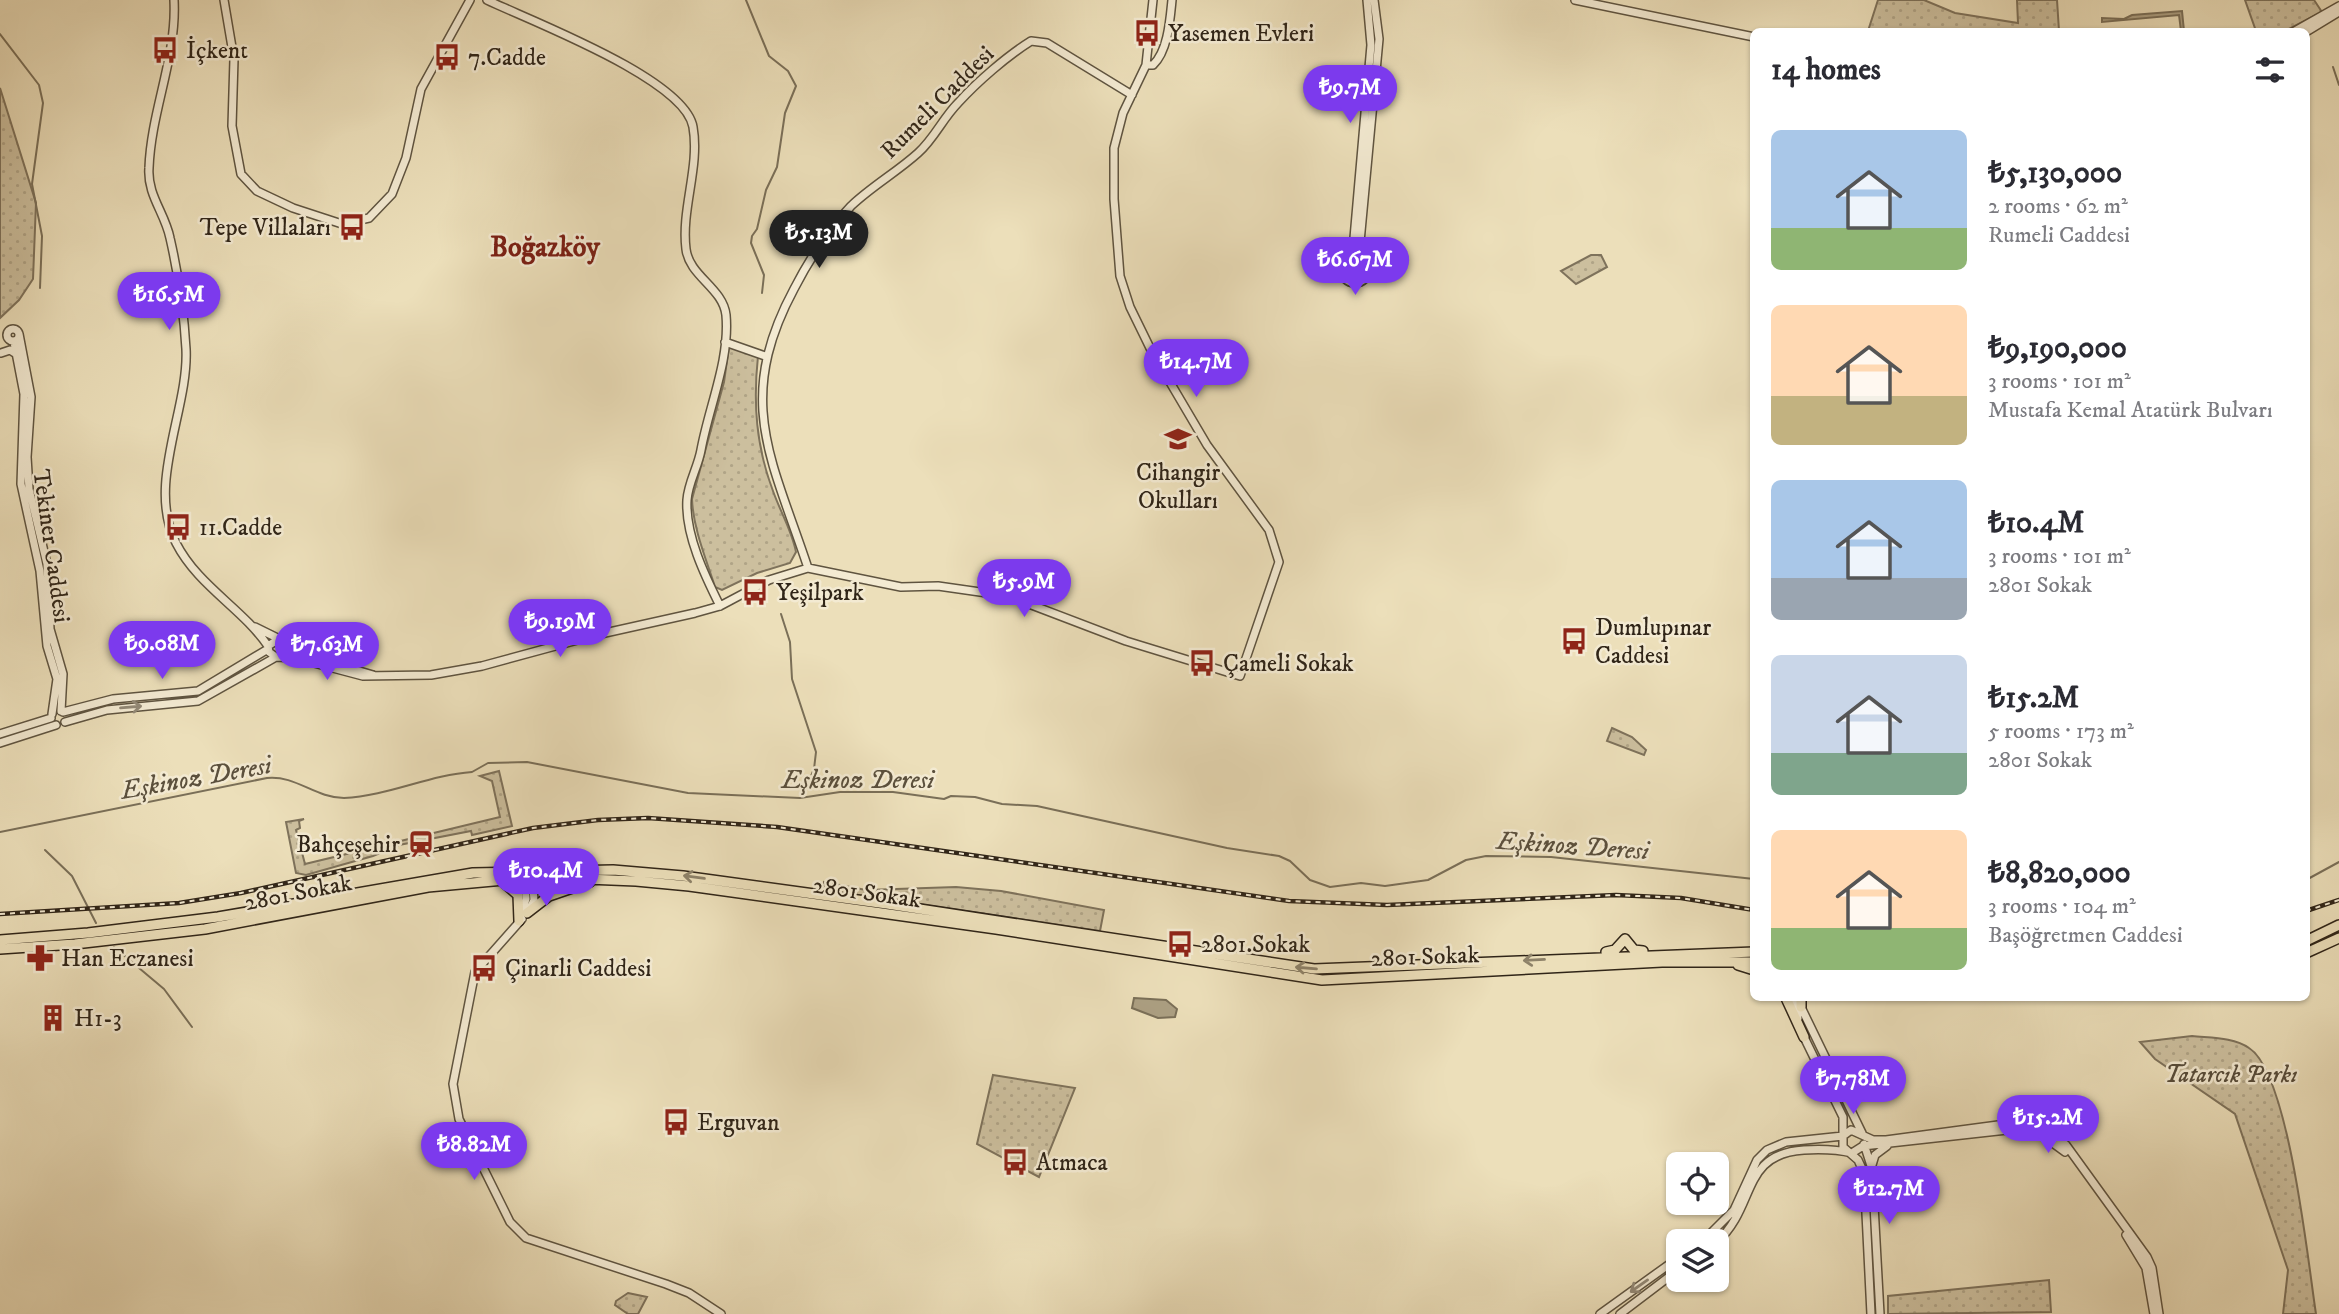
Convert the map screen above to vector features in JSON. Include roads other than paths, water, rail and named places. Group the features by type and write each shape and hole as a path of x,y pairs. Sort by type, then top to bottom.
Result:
{"main road":[{"name":"2801 Sokak","path":"0,940 99,932 218,917 427,879 613,870 682,876 887,904 1302,968 1577,958 1750,962"},
{"name":"2801 Sokak","path":"0,949 75,944 205,929 428,887 528,875 689,887 874,912 1322,980 1627,960 1687,953"},
{"path":"527,913 562,890 605,879"},
{"path":"497,880 507,882 516,890 518,923"},
{"path":"2310,939 2339,925"},
{"path":"75,944 75,939 99,932"},
{"path":"2310,951 2339,937"},
{"path":"1577,958 1615,950 1625,939 1637,951 1750,952"},
{"path":"1730,962 1750,969"},
{"path":"1787,1001 1804,1037"}],"street":[{"path":"174,0 175,24 149,167 153,200 170,236 186,351 169,458 168,507 175,542 188,561 222,600 251,625 277,657 295,658 363,676 431,675 475,667 720,606 769,580 808,568 901,587 938,586 1008,596 1126,641 1240,676 1279,562 1269,530 1207,446 1151,350 1124,292 1117,257 1113,175 1116,135 1146,65 1153,0"},
{"path":"224,0 234,59 232,126 241,174 257,191 304,213 342,223 369,218 388,200 406,158 421,89 470,0"},
{"path":"487,0 637,71 690,113 694,129 686,251 705,282 723,302 725,342 687,501 699,553 720,606"},
{"path":"1146,65 1153,65 1157,60 1167,35 1172,0"},
{"path":"1367,0 1371,45 1354,238 1349,256 1342,262 1341,272 1346,280 1355,283 1364,280 1369,272 1360,242 1379,39 1374,0"},
{"path":"1576,0 1750,36"},
{"path":"2301,28 2339,6"},
{"path":"2310,30 2339,12"},
{"name":"Rumeli Caddesi","path":"808,568 774,471 764,433 761,398 765,356 782,310 809,259 853,204 920,152 958,102 1031,41 1047,43 1132,95"},
{"path":"1349,256 1363,257"},
{"name":"Tekiner Caddesi","path":"0,344 19,334 31,397 28,480 33,512 47,564 50,629 62,674 62,711 56,720"},
{"name":"Tekiner Caddesi","path":"1,354 10,339"},
{"name":"Tekiner Caddesi","path":"10,339 18,355 25,405 21,484 40,566 47,646 56,674 56,720"},
{"path":"725,342 765,356"},
{"path":"1,354 10,350 18,355"},
{"path":"251,625 322,660 375,675"},
{"path":"0,743 56,720 62,711 114,699 198,691 281,640"},
{"path":"0,734 117,708 198,701 286,651 281,640"},
{"path":"528,875 534,900 527,913 475,972 453,1084 459,1119 510,1222 526,1238 666,1283 689,1293 721,1314"},
{"path":"518,923 526,899 528,875"},
{"path":"1799,1001 1804,1037 1843,1117 1843,1147 1858,1160 1864,1173 1871,1314"},
{"path":"1799,1001 1863,1136 1863,1146 1872,1169"},
{"path":"1715,1229 1734,1210 1757,1160 1767,1150 1786,1142 1843,1136 1854,1130 1863,1136 1886,1140 2013,1124 2038,1128 2058,1138 2073,1154 2147,1257 2152,1268 2157,1314"},
{"path":"1863,1146 1887,1146 2015,1129 2034,1132 2052,1140 2078,1168 2142,1260 2150,1279 2157,1314"},
{"path":"1727,1229 1742,1211 1755,1177 1768,1159 1786,1151 1832,1148 1849,1152 1859,1151 1863,1146"},
{"path":"1880,1314 1872,1169 1875,1155 1887,1146"},
{"path":"1600,1314 1666,1267"},
{"path":"1619,1314 1666,1279"}],"waterway":[{"path":"746,0 769,56 788,71 796,86 785,113 777,167 766,190 757,229 752,236 751,243 764,275 762,293"},
{"path":"0,34 39,85 43,103 32,184 42,236 40,288"},
{"path":"2333,67 2339,85"},
{"path":"781,614 790,642 792,679 816,752 814,769 802,797"},
{"name":"Eşkinoz Deresi","path":"0,832 267,778 287,780 324,794 344,798 377,794 440,777 472,772 488,763 527,762 688,793 800,798 840,792 893,792 944,799 951,796 975,797 1002,804 1037,806 1227,848 1279,856 1290,861 1310,880 1330,887 1361,883 1385,886 1428,880 1466,860 1486,856 1551,857 1750,879"},
{"path":"45,850 72,876 96,923"},
{"name":"Eşkinoz Deresi","path":"2310,878 2339,862"},
{"path":"114,947 164,989 192,1027"}],"railway":[{"path":"0,914 179,903 241,893 533,828 598,820 648,818 777,827 1289,901 1387,905 1616,895 1681,898 1750,909"},
{"path":"2310,910 2339,900"}],"place":[{"name":"Yasemen Evleri","path":"1147,33"},
{"name":"İçkent","path":"165,50"},
{"name":"7.Cadde","path":"447,57"},
{"name":"Tepe Villaları","path":"352,227"},
{"name":"Cihangir Okulları","path":"1178,439"},
{"name":"11.Cadde","path":"178,527"},
{"name":"Yeşilpark","path":"755,592"},
{"name":"Dumlupınar Caddesi","path":"1574,641"},
{"name":"Çameli Sokak","path":"1202,663"},
{"name":"Bahçeşehir","path":"421,844"},
{"name":"2801.Sokak","path":"1180,944"},
{"name":"Han Eczanesi","path":"40,958"},
{"name":"Çinarli Caddesi","path":"484,968"},
{"name":"H1-3","path":"53,1018"},
{"name":"Erguvan","path":"676,1122"},
{"name":"Atmaca","path":"1015,1162"}],"district":[{"name":"Boğazköy","path":"545,246"}],"park label":[{"name":"Tatarcık Parkı","path":"2231,1074"}]}
